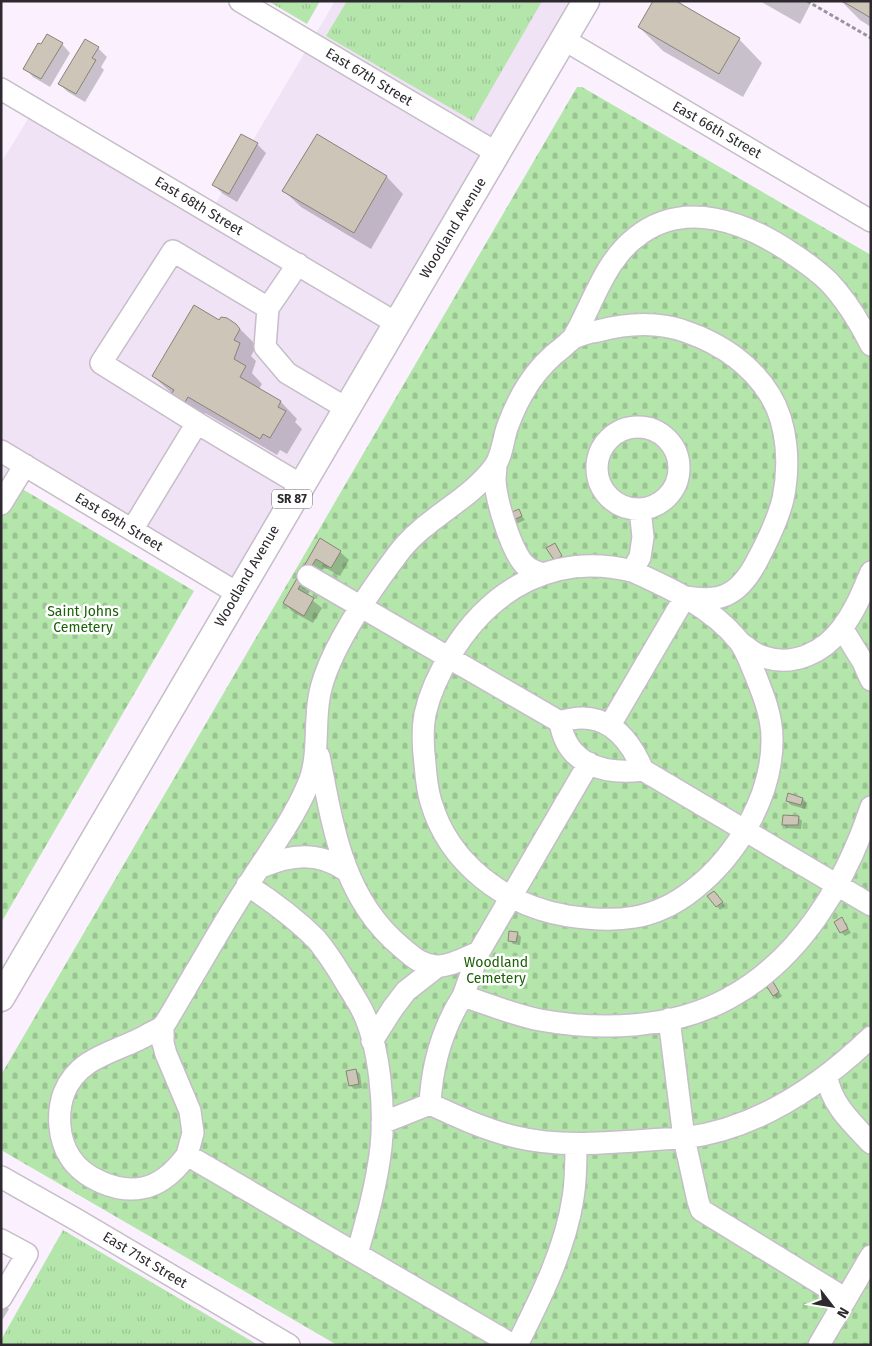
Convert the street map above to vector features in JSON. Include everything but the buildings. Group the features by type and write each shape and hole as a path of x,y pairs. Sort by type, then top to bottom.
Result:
{"main road":[{"name":"Woodland Avenue","path":"1,998 300,485 586,1"}],"street":[{"name":"East 67th Street","path":"240,1 497,153"},
{"name":"East 66th Street","path":"563,39 871,221"},
{"name":"East 68th Street","path":"1,90 396,322"},
{"path":"517,585 524,575 523,564 502,516 495,478 496,464 508,426 521,396 531,380 541,366 573,338 614,262 635,237 668,221 692,217 714,218 731,222 777,243 804,261 828,282 863,329 871,345"},
{"path":"268,308 173,251 101,363 300,485"},
{"path":"298,264 268,308 265,346 287,373 346,408"},
{"path":"573,338 620,325 657,324 676,328 717,344 731,353 756,376 771,396 778,411 786,447 785,483 783,499 771,535 753,569 728,594 710,598 685,597"},
{"path":"132,530 197,423"},
{"name":"East 69th Street","path":"1,451 237,593"},
{"path":"163,1027 163,1043 166,1054 190,1111 193,1133 187,1155 174,1171 158,1182 141,1189 121,1188 103,1183 83,1171 70,1157 63,1141 60,1126 62,1097 67,1087 82,1068 96,1058 136,1042 163,1027 247,885 294,814 309,784 313,769 318,700 323,681 329,663 360,607 400,551 418,531 459,500 496,464"},
{"path":"1,504 24,465"},
{"path":"632,572 640,557 642,543 640,509"},
{"path":"523,564 543,574"},
{"path":"728,594 730,619 740,642 766,706 772,738 768,770 756,808 745,831 724,861 700,885 654,913 640,917 609,920 574,917 545,911 511,898 490,885 462,858 446,834 431,802 424,758 425,717 432,690 448,658 466,632 493,602 517,585 536,575 572,567 616,567 632,572 685,597 709,613 740,642 762,657 792,660 814,652 842,628 857,603 871,572"},
{"path":"308,576 560,722 566,743 589,764 607,770 643,770"},
{"path":"610,725 685,597"},
{"path":"842,628 868,667"},
{"path":"560,722 575,718 586,718 610,725 631,745 643,770 871,905"},
{"path":"316,740 337,842 358,895 367,911 389,937 417,960 426,965 438,966"},
{"path":"430,1104 434,1067 440,1045 456,1007 464,996 479,952 589,764"},
{"path":"464,996 539,1020 630,1025 669,1019 703,1010 730,998 777,964 798,942 837,885 866,836 871,807"},
{"path":"259,868 283,858 297,856 317,857 334,862 347,871"},
{"path":"247,885 274,902 316,940 338,968 363,1013 372,1041 378,1067 382,1123 381,1147 368,1218 357,1254"},
{"path":"372,1041 406,991 438,966 479,952"},
{"path":"669,1019 684,1138 701,1210 846,1299"},
{"path":"382,1123 430,1104 463,1119 517,1138 576,1144 698,1136 735,1126 781,1105 827,1076 871,1037"},
{"path":"827,1076 829,1089 844,1114 871,1143"},
{"path":"517,1345 547,1284 568,1227 575,1181 576,1144"},
{"path":"187,1155 513,1345"},
{"name":"East 71st Street","path":"1,1177 289,1345"},
{"path":"1,1240 26,1254 1,1298"},
{"path":"820,1345 871,1256"}],"path":[{"path":"807,1 871,38"}],"shaded area":[{"path":"335,1 586,1 237,593 33,470 1,519 1,163 34,109 210,213"}],"green space":[{"path":"268,1 320,1 307,24"},
{"path":"347,1 542,1 473,121 326,36"},
{"name":"Woodland Cemetery","path":"577,87 582,87 871,255 871,1345 337,1345 1,1150 1,1075"},
{"name":"Saint Johns Cemetery","path":"19,487 194,591 1,923 1,519"},
{"path":"63,1230 258,1345 1,1345 1,1340"}]}
